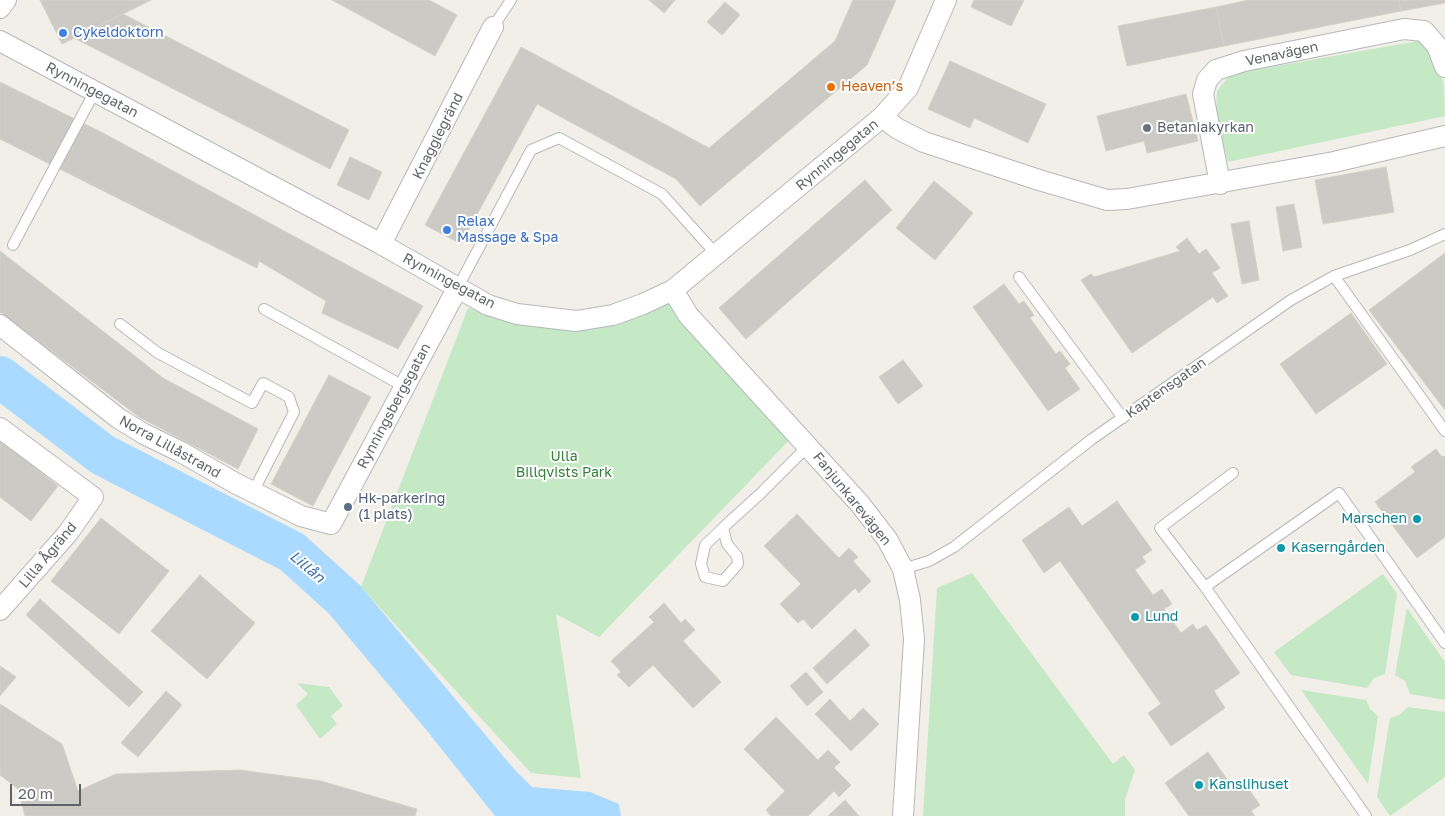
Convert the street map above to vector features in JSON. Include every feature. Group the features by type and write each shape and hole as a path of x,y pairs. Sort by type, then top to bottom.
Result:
{"street":[{"path":"0,8 6,0"},
{"name":"Rynningegatan","path":"0,41 380,244 457,289 488,304 517,314 576,321 620,312 673,290 882,117 908,88 946,0"},
{"name":"Knagglegränd","path":"380,244 493,27"},
{"name":"Venavägen","path":"1220,184 1203,94 1207,80 1216,70 1244,61 1404,29 1424,31 1437,46 1445,67"},
{"path":"882,117 898,129 924,142 1038,180 1107,200 1128,200 1220,184 1334,162 1445,136"},
{"name":"Rynningsbergsgatan","path":"332,524 457,289"},
{"name":"Fanjunkarevägen","path":"673,290 688,315 808,445 887,539 903,569 910,600 914,639 903,816"},
{"name":"Norra Lillåstrand","path":"0,325 118,418 253,492 301,516 332,524"},
{"name":"Lilla Ågränd","path":"0,428 93,497 68,533 0,610"}],"lane":[{"path":"493,27 511,0"},
{"path":"13,245 95,92"},
{"path":"457,289 531,150 559,138 662,194 716,254"},
{"name":"Kaptensgatan","path":"903,569 928,561 954,547 1092,439 1290,300 1334,276 1410,250 1445,234"},
{"path":"1334,276 1445,431"},
{"path":"1019,277 1123,418"},
{"path":"264,309 405,387"},
{"path":"120,324 158,353 252,403 263,383 289,397 294,412 253,492"},
{"path":"723,528 726,544 737,556 738,564 723,581 704,577 701,564 705,545 808,445"},
{"path":"1233,473 1160,528 1205,587 1366,816"},
{"path":"1205,587 1340,493 1445,643"}],"green space":[{"path":"1424,40 1434,49 1444,85 1445,116 1228,162 1216,115 1217,91 1231,74"},
{"name":"Ulla Billqvists Park","path":"676,302 801,428 599,637 556,614 581,778 531,773 361,587 468,308 573,320"},
{"path":"972,573 1113,764 1124,755 1135,770 1125,799 1125,816 923,816 937,588"},
{"path":"1383,574 1397,594 1385,674 1374,678 1367,688 1291,675 1274,652"},
{"path":"1407,608 1445,662 1445,700 1410,694 1405,681 1395,675"},
{"path":"297,683 329,687 343,706 331,716 337,724 320,739 296,705 308,694"},
{"path":"1301,690 1366,700 1370,709 1378,716 1368,784"},
{"path":"1408,707 1445,712 1445,777 1390,816 1377,797 1390,718 1399,715"}],"water":[{"path":"453,726 484,752 503,758 532,787 590,792 619,804 621,816 495,816 431,736"}],"building":[{"path":"40,0 151,0 62,44"},
{"path":"332,0 429,0 457,15 435,56"},
{"path":"649,0 675,0 664,13"},
{"path":"853,0 896,0 867,65 700,206 676,179 537,104 461,244 425,225 521,47 709,148 835,41"},
{"path":"974,0 1024,0 1011,26 971,7"},
{"path":"1249,0 1399,0 1401,11 1224,46 1216,7"},
{"path":"1399,0 1445,0 1445,3 1401,11"},
{"path":"725,2 740,15 722,35 707,22"},
{"path":"1216,7 1224,46 1127,66 1118,26"},
{"path":"123,14 349,130 330,169 74,38"},
{"path":"950,61 1046,104 1028,143 974,118 970,128 928,109"},
{"path":"0,82 103,133 423,306 398,349 322,313 326,301 259,261 257,268 0,139"},
{"name":"Betaniakyrkan","path":"1186,94 1198,141 1147,153 1144,141 1106,151 1097,116"},
{"path":"350,157 382,172 369,200 337,185"},
{"path":"1386,167 1394,212 1323,224 1315,180"},
{"path":"865,180 892,210 746,339 719,308"},
{"path":"934,181 973,213 935,260 896,228"},
{"path":"1294,204 1302,247 1283,251 1276,207"},
{"path":"1249,221 1259,280 1242,284 1231,224"},
{"path":"1187,238 1199,254 1206,249 1220,268 1212,273 1228,296 1217,303 1213,297 1132,353 1081,280 1091,274 1094,277 1180,251 1176,247"},
{"path":"0,251 163,378 258,429 238,469 139,417 0,312"},
{"path":"1445,253 1445,410 1369,310"},
{"path":"1004,284 1019,304 1024,301 1034,315 1030,318 1056,354 1060,351 1070,364 1065,368 1080,389 1048,411 973,307"},
{"path":"1351,313 1387,364 1316,414 1280,364"},
{"path":"903,360 923,386 898,404 879,377"},
{"path":"329,375 371,397 313,506 271,484"},
{"path":"0,440 58,486 31,521 0,497"},
{"name":"Marschen","path":"1436,449 1442,457 1445,456 1445,537 1417,558 1375,502 1415,472 1411,467"},
{"name":"Lund","path":"1117,501 1152,550 1142,557 1146,562 1135,570 1153,595 1162,589 1172,604 1164,609 1181,633 1193,624 1197,630 1206,625 1240,673 1214,691 1225,708 1171,746 1148,713 1161,704 1060,561 1044,573 1022,540 1069,507 1082,526"},
{"path":"797,514 839,558 849,548 858,557 853,561 871,581 859,593 855,588 812,629 803,619 798,623 780,604 801,584 764,546"},
{"path":"101,518 169,571 119,634 51,581"},
{"path":"200,575 255,623 207,679 151,631"},
{"path":"40,599 143,692 129,707 26,615"},
{"path":"664,603 681,623 685,619 695,630 683,641 721,682 693,708 653,665 629,687 617,675 621,672 611,661 654,622 649,617"},
{"path":"855,629 870,645 827,684 813,668"},
{"path":"0,666 16,677 0,696"},
{"path":"806,672 823,692 807,706 790,686"},
{"path":"166,691 182,705 138,757 121,743"},
{"path":"830,699 850,721 863,708 879,724 851,751 815,714"},
{"path":"0,704 62,744 78,791 116,774 240,770 321,781 417,809 415,816 25,816 18,789 0,775"},
{"path":"776,717 818,760 828,750 840,762 834,768 851,785 839,797 834,791 808,816 771,816 766,810 785,791 744,749"},
{"name":"Kanslihuset","path":"1208,752 1233,788 1243,781 1260,805 1251,811 1255,816 1189,816 1165,783"},
{"path":"845,800 859,816 828,816"}],"waterway":[{"name":"Lillån","path":"0,377 103,455 292,552 344,599 526,816"}],"place":[{"name":"Cykeldoktorn","path":"63,33"},
{"name":"Heaven’s","path":"831,87"},
{"name":"Betaniakyrkan","path":"1147,128"},
{"name":"Relax Massage & Spa","path":"447,230"},
{"name":"Hk-parkering (1 plats)","path":"348,507"},
{"name":"Marschen","path":"1417,519"},
{"name":"Kaserngården","path":"1281,548"},
{"name":"Lund","path":"1135,617"},
{"name":"Kanslihuset","path":"1199,785"}]}
